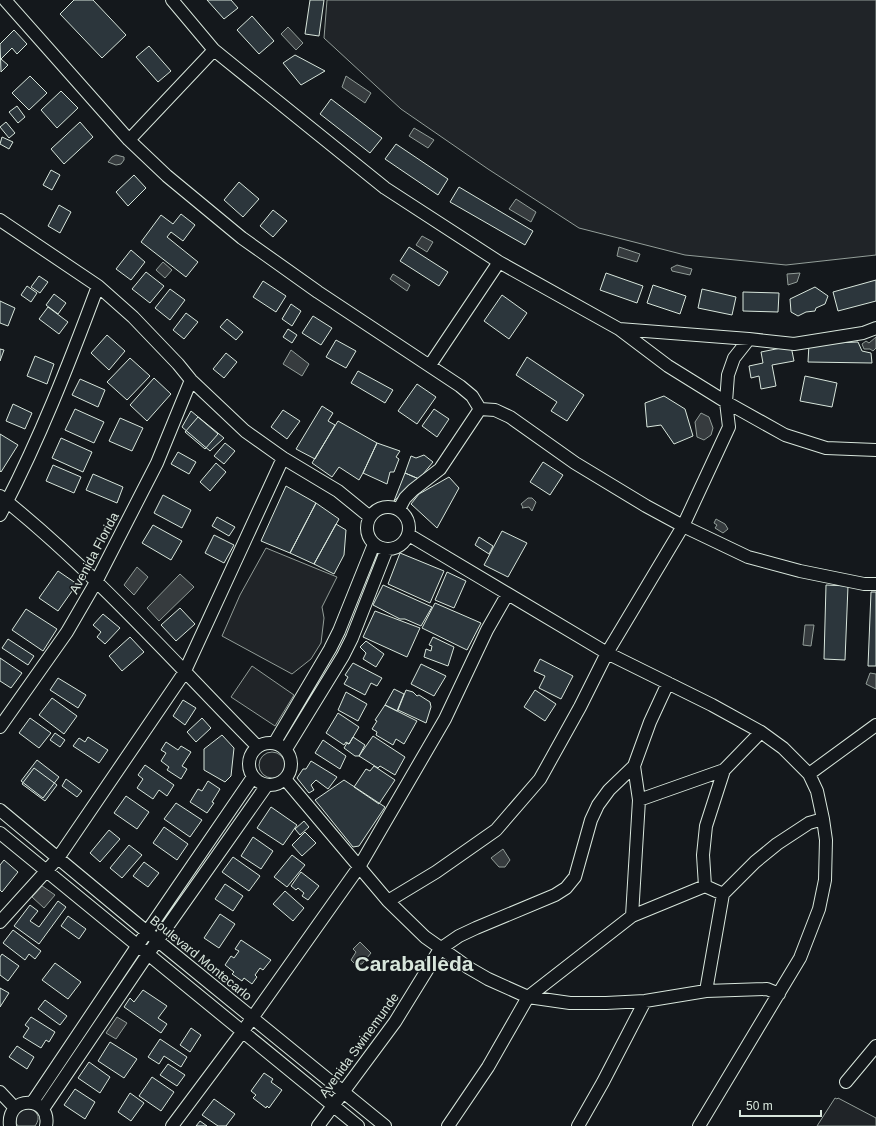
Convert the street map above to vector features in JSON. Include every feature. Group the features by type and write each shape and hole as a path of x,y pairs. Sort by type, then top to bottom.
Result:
{"street":[{"path":"5,0 129,140 167,176 242,238 318,292 460,386 472,396 480,409"},
{"path":"172,0 214,50 385,188 499,262 619,329 668,366 726,402 785,434 826,448 876,450"},
{"path":"129,140 214,50"},
{"path":"0,220 98,286 132,317 178,364 191,380 245,431 283,458 338,491 370,517"},
{"path":"430,365 499,262"},
{"path":"0,515 3,499 34,446 56,396 98,286"},
{"path":"619,329 794,344 863,333 876,328"},
{"path":"388,901 436,872 496,830 540,779 580,707 607,653 683,526 729,427 726,402 728,375 734,358 749,339"},
{"name":"Avenida Florida","path":"0,727 67,632 96,582 157,463 191,380"},
{"path":"399,509 405,498 413,490 428,480 440,469 480,409"},
{"path":"480,409 495,410 510,417 575,463 646,506 683,526 748,557 800,571 864,584 876,584"},
{"path":"0,922 58,858 184,673 283,458"},
{"path":"3,499 36,526 96,582 257,746"},
{"path":"391,506 399,509 409,520 409,535 404,543 396,548 387,550 380,548 374,544 368,536 367,526 370,517 376,510 383,507 391,506"},
{"path":"409,535 507,595 607,653 712,705 761,732 783,748 809,774 817,791 826,840 825,880 819,909 800,958 699,1126"},
{"path":"275,742 333,643 374,544"},
{"path":"286,749 346,650 387,550"},
{"path":"172,1126 243,1031 359,867 446,719 487,630 507,595"},
{"name":"Avenida Swinemunde","path":"318,1126 395,1022 440,949 459,936 476,928 555,895 566,888 575,877 591,820 598,805 609,790 634,766 650,722 668,683"},
{"path":"809,774 876,725"},
{"path":"639,800 724,770 761,732"},
{"path":"266,742 275,742 286,749 291,756 292,764 290,773 285,779 276,784 267,785 259,782 253,777 249,770 248,761 251,753 257,746 266,742"},
{"path":"632,916 639,800 634,766"},
{"path":"705,886 703,855 706,826 724,770"},
{"path":"38,1106 138,945 253,777"},
{"path":"285,779 388,901 425,937 469,968 488,979 528,997 570,1002 645,1001 706,991 767,989 779,994"},
{"path":"38,1106 158,941 267,785"},
{"name":"Boulevard Montecarlo","path":"0,810 385,1126"},
{"path":"706,991 723,894 755,862 777,844 810,823 823,818"},
{"path":"0,833 358,1126"},
{"path":"448,1126 488,1067 528,997 632,916 705,886 723,894"},
{"path":"578,1126 603,1082 645,1001"},
{"path":"846,1082 876,1046"},
{"path":"0,1092 15,1108"},
{"path":"10,1126 9,1120 11,1113 15,1108 26,1103 38,1106 46,1115 46,1126"}],"shaded area":[{"path":"327,0 876,0 876,255 786,265 685,255 579,228 488,169 401,109 324,38"},
{"path":"288,27 303,43 296,50 281,34"},
{"path":"346,76 371,93 365,103 342,87"},
{"path":"414,128 434,140 428,148 409,136"},
{"path":"116,155 124,157 121,164 116,165 108,162 112,157"},
{"path":"516,199 536,212 531,222 509,209"},
{"path":"422,236 433,242 427,252 416,245"},
{"path":"619,247 640,254 637,262 617,256"},
{"path":"163,262 172,270 165,278 156,270"},
{"path":"677,265 692,269 690,275 672,271 671,268"},
{"path":"800,273 797,282 788,285 787,274"},
{"path":"393,274 410,285 407,291 390,279"},
{"path":"876,337 876,348 873,351 870,349 864,349 862,344 866,341 869,343"},
{"path":"291,350 309,364 302,376 283,364"},
{"path":"701,413 709,417 713,428 711,435 704,440 697,437 695,422"},
{"path":"528,498 532,498 536,502 532,511 529,507 522,508 523,507 521,504"},
{"path":"716,519 725,524 728,529 723,533 715,528 717,525 714,523"},
{"path":"266,548 337,577 322,607 324,618 321,643 311,659 292,674 222,636 240,595"},
{"path":"137,567 148,577 134,595 124,585"},
{"path":"180,574 194,587 159,621 147,608"},
{"path":"805,625 814,625 811,646 803,645"},
{"path":"252,666 294,695 275,726 231,697"},
{"path":"870,673 876,674 876,689 866,684"},
{"path":"272,752 281,756 285,765 281,774 272,778 263,774 259,765 263,756"},
{"path":"503,849 510,860 505,867 499,867 491,858"},
{"path":"42,886 55,895 44,908 32,897"},
{"path":"360,942 371,953 362,964 355,964 351,960 356,952 353,949"},
{"path":"117,1017 127,1023 116,1039 106,1033"},
{"path":"835,1098 838,1098 876,1118 876,1126 817,1126"},
{"path":"27,1106 37,1114 37,1122 35,1126 18,1126 16,1123 16,1114"}],"building":[{"path":"74,0 93,0 126,35 102,58 60,14"},
{"path":"207,0 231,0 238,8 224,19"},
{"path":"310,0 324,0 319,36 305,34"},
{"path":"252,16 274,41 259,54 237,30"},
{"path":"14,30 27,44 17,54 12,48 1,59 8,65 1,72 0,44"},
{"path":"149,46 171,71 158,82 136,57"},
{"path":"295,55 325,71 301,85 283,63"},
{"path":"30,76 47,93 29,110 12,93"},
{"path":"61,91 78,108 57,128 41,110"},
{"path":"331,99 382,138 370,153 320,114"},
{"path":"17,106 25,117 18,123 9,112"},
{"path":"6,122 15,133 9,138 0,127"},
{"path":"80,122 93,137 64,164 51,149"},
{"path":"2,137 13,142 9,149 0,144"},
{"path":"396,144 448,179 438,195 385,159"},
{"path":"51,170 60,175 52,190 43,185"},
{"path":"134,175 146,188 128,206 116,192"},
{"path":"239,182 259,199 243,217 224,200"},
{"path":"459,187 533,231 525,245 450,202"},
{"path":"59,205 71,212 60,233 48,226"},
{"path":"273,210 287,221 273,237 260,226"},
{"path":"181,214 195,225 183,241 171,232 167,237 198,262 186,277 141,242 161,215 173,224"},
{"path":"409,247 448,272 439,286 400,261"},
{"path":"131,250 145,262 131,280 116,269"},
{"path":"146,272 164,286 150,303 132,289"},
{"path":"606,273 643,286 637,303 600,290"},
{"path":"39,276 48,282 40,293 31,287"},
{"path":"876,280 876,301 838,311 833,292"},
{"path":"263,281 286,296 276,312 253,297"},
{"path":"653,285 686,296 680,314 647,303"},
{"path":"27,286 37,293 31,302 21,295"},
{"path":"815,287 828,296 825,304 816,308 815,311 806,312 798,316 791,312 790,299"},
{"path":"170,289 185,300 170,320 155,308"},
{"path":"702,289 736,297 732,315 698,308"},
{"path":"743,292 779,293 778,312 743,311"},
{"path":"54,294 66,303 58,314 46,305"},
{"path":"502,295 527,313 509,339 484,321"},
{"path":"0,301 15,308 8,326 0,323"},
{"path":"291,304 301,311 292,326 282,319"},
{"path":"48,307 68,322 59,334 39,319"},
{"path":"186,313 198,322 184,339 173,330"},
{"path":"313,316 332,328 321,345 302,333"},
{"path":"227,319 243,332 236,340 220,327"},
{"path":"288,329 297,335 292,343 283,337"},
{"path":"107,335 125,351 109,370 91,353"},
{"path":"336,340 356,351 346,368 326,357"},
{"path":"858,342 862,351 871,353 872,363 808,362 809,344"},
{"path":"791,346 794,361 772,365 776,386 761,389 759,376 751,378 749,366 763,363 761,352"},
{"path":"0,349 4,350 0,361"},
{"path":"226,353 237,362 224,378 213,369"},
{"path":"35,356 54,364 47,384 27,376"},
{"path":"527,357 584,395 567,421 551,411 557,402 516,375"},
{"path":"130,358 150,376 127,400 107,382"},
{"path":"358,371 393,390 385,403 351,383"},
{"path":"805,376 837,383 832,407 800,401"},
{"path":"154,378 171,394 147,421 130,405"},
{"path":"80,379 105,390 98,407 72,395"},
{"path":"417,384 436,397 417,424 398,411"},
{"path":"664,396 685,409 693,436 674,444 661,425 647,427 645,403"},
{"path":"13,404 32,413 25,429 6,421"},
{"path":"322,406 333,413 328,421 335,425 315,459 296,449"},
{"path":"75,409 104,422 94,443 65,430"},
{"path":"434,409 449,419 437,437 422,426"},
{"path":"283,410 300,421 287,439 271,427"},
{"path":"191,411 224,438 210,451 182,427"},
{"path":"198,417 218,434 205,449 185,432"},
{"path":"120,418 143,428 132,451 109,441"},
{"path":"338,421 377,443 359,480 339,467 332,477 312,463"},
{"path":"0,434 18,445 1,472 0,471"},
{"path":"61,438 92,452 83,472 52,458"},
{"path":"225,443 235,451 224,464 214,456"},
{"path":"377,443 400,451 396,457 399,459 394,472 390,472 387,484 363,473"},
{"path":"178,452 196,462 189,474 171,464"},
{"path":"424,455 433,462 419,479 405,473 411,456 416,458"},
{"path":"543,462 563,475 550,495 530,482"},
{"path":"216,463 226,472 210,491 200,482"},
{"path":"53,465 81,477 74,493 46,481"},
{"path":"405,473 419,479 394,501"},
{"path":"93,474 123,487 117,503 86,490"},
{"path":"449,477 459,488 437,528 411,504 419,494"},
{"path":"286,486 316,503 290,553 261,541"},
{"path":"163,495 191,510 182,528 154,513"},
{"path":"316,503 339,519 314,564 290,553"},
{"path":"217,517 235,527 229,536 212,526"},
{"path":"336,524 346,530 344,555 334,574 314,564"},
{"path":"153,525 182,541 171,560 142,543"},
{"path":"502,531 527,543 508,577 484,565"},
{"path":"214,535 234,545 224,563 205,553"},
{"path":"479,537 493,546 489,554 475,545"},
{"path":"400,553 444,571 430,603 388,584"},
{"path":"58,571 77,584 58,611 39,598"},
{"path":"447,572 466,581 454,608 435,600"},
{"path":"383,585 432,607 421,626 405,619 400,619 373,605"},
{"path":"826,585 848,586 845,660 824,659"},
{"path":"871,592 876,592 876,666 868,666"},
{"path":"435,603 481,623 467,650 422,628"},
{"path":"180,608 195,624 176,641 161,625"},
{"path":"26,609 57,629 43,651 12,630"},
{"path":"375,611 420,628 407,657 363,637"},
{"path":"103,614 120,628 105,644 97,637 101,632 93,625"},
{"path":"130,637 144,652 122,671 109,656"},
{"path":"433,637 454,647 448,666 424,657 426,649 431,651 432,646 429,645"},
{"path":"8,639 34,656 28,665 2,648"},
{"path":"366,641 384,654 376,667 363,659 366,653 360,647"},
{"path":"0,658 22,673 11,688 0,681"},
{"path":"540,659 573,676 561,699 539,688 545,676 534,671"},
{"path":"353,663 382,678 377,686 371,683 365,695 344,684 348,677 345,675"},
{"path":"421,664 446,676 434,696 411,684"},
{"path":"58,678 86,695 78,708 50,690"},
{"path":"394,689 404,694 397,711 385,705"},
{"path":"406,690 413,692 417,696 419,695 430,702 431,707 426,723 398,710"},
{"path":"535,690 556,704 545,721 524,707"},
{"path":"346,692 367,704 358,721 338,710"},
{"path":"52,698 77,716 64,734 39,715"},
{"path":"183,700 196,708 185,725 173,716"},
{"path":"385,705 417,721 404,744 396,739 393,745 376,735 377,732 372,729 377,721 375,720"},
{"path":"338,713 359,727 349,744 346,742 344,745 326,733"},
{"path":"30,718 51,733 39,748 19,733"},
{"path":"202,718 211,728 196,742 187,732"},
{"path":"55,733 65,740 60,747 50,740"},
{"path":"222,735 234,748 231,776 225,782 204,770 204,749"},
{"path":"373,736 405,757 395,775 380,766 378,768 359,756"},
{"path":"88,737 108,750 99,763 73,746 79,738 85,742"},
{"path":"353,737 365,745 359,756 355,756 344,748 347,743 349,744"},
{"path":"323,740 346,756 340,769 315,753"},
{"path":"166,742 178,750 181,746 191,752 182,766 187,769 181,779 167,770 169,767 161,761 166,753 161,750"},
{"path":"37,760 59,777 43,798 21,781"},
{"path":"311,761 337,777 328,789 316,780 311,785 314,790 309,793 297,778 303,769 306,769"},
{"path":"145,765 174,785 167,796 159,790 153,799 137,788 143,779 138,775"},
{"path":"374,766 395,780 379,804 354,787 366,769 370,771"},
{"path":"34,768 57,785 45,801 22,784"},
{"path":"66,779 82,791 77,797 62,786"},
{"path":"344,780 385,807 359,846 353,847 315,800"},
{"path":"208,781 220,789 212,802 214,803 207,813 190,802 198,789 202,791"},
{"path":"126,796 149,812 137,829 114,813"},
{"path":"176,803 202,820 190,837 164,819"},
{"path":"271,807 297,825 283,845 257,828"},
{"path":"304,821 309,827 300,835 295,829"},
{"path":"164,827 188,844 177,860 153,843"},
{"path":"109,830 120,839 100,862 90,853"},
{"path":"305,832 316,843 302,856 292,845"},
{"path":"253,837 273,851 261,869 241,856"},
{"path":"129,845 142,855 122,878 110,868"},
{"path":"292,855 305,865 287,887 274,877"},
{"path":"233,857 260,876 249,891 222,872"},
{"path":"4,860 18,872 2,892 0,890 0,865"},
{"path":"144,862 159,873 148,887 133,876"},
{"path":"301,872 319,886 308,900 302,896 304,893 298,888 296,890 291,886"},
{"path":"225,884 243,896 233,911 215,899"},
{"path":"285,891 304,908 293,921 273,904"},
{"path":"58,901 66,907 39,944 14,926 30,905 38,911 30,921 39,927"},
{"path":"220,914 235,924 219,948 204,938"},
{"path":"68,916 86,929 79,939 61,926"},
{"path":"13,930 41,951 35,959 29,954 25,960 3,943"},
{"path":"241,940 271,960 263,970 260,968 255,975 257,977 252,984 244,978 242,981 232,974 234,972 225,965 231,956 234,958 239,951 235,949"},
{"path":"2,954 19,966 8,981 0,975 0,957"},
{"path":"55,963 81,982 68,999 42,980"},
{"path":"0,988 9,993 0,1007"},
{"path":"143,990 167,1006 158,1018 167,1024 161,1033 124,1007 130,998 134,1002"},
{"path":"45,1000 67,1016 60,1025 38,1009"},
{"path":"31,1017 55,1032 49,1042 46,1040 41,1048 23,1037 29,1028 25,1025"},
{"path":"191,1028 201,1035 190,1052 180,1045"},
{"path":"160,1039 187,1057 181,1067 164,1056 159,1064 148,1057"},
{"path":"110,1042 137,1059 124,1078 98,1061"},
{"path":"17,1046 34,1057 27,1069 9,1057"},
{"path":"89,1062 110,1077 100,1093 78,1078"},
{"path":"168,1064 185,1075 177,1086 160,1075"},
{"path":"264,1073 273,1079 271,1082 282,1090 269,1108 267,1106 266,1108 253,1098 256,1095 251,1091"},
{"path":"152,1077 174,1092 161,1111 139,1096"},
{"path":"75,1089 95,1102 85,1119 64,1105"},
{"path":"130,1093 144,1103 131,1121 118,1112"},
{"path":"214,1099 235,1114 226,1126 218,1126 202,1115"},
{"path":"200,1121 207,1126 196,1126"}],"district":[{"name":"Caraballeda","path":"414,963"}]}
